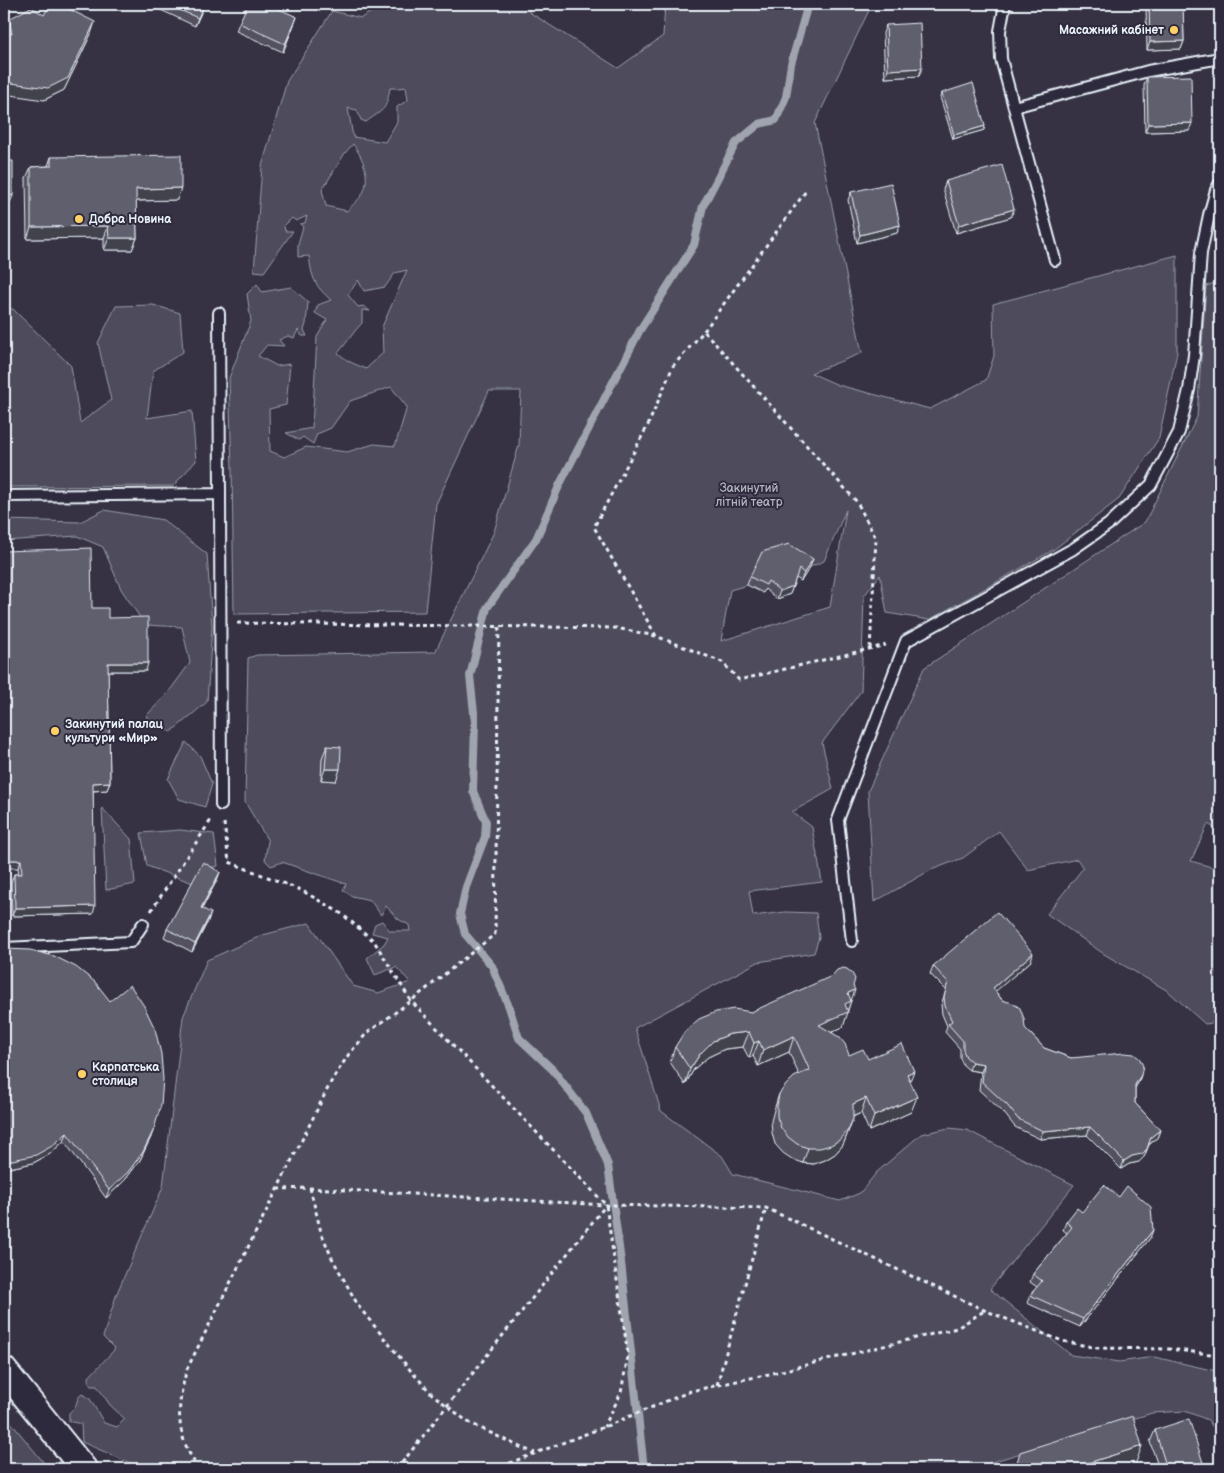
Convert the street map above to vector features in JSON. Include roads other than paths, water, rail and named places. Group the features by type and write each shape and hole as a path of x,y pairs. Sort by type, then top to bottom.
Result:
{"street":[{"path":"4,1370 84,1469"}],"lane":[{"path":"1005,4 1000,31 1001,59 1055,260"},
{"path":"1014,107 1148,71 1220,58"},
{"path":"852,941 838,820 906,641 1073,549 1109,524 1151,485 1180,432 1194,355 1201,253 1208,215 1220,182"},
{"path":"219,313 221,805"},
{"path":"4,496 220,494"},
{"path":"4,948 131,942 143,924"}],"waterway":[{"path":"644,1469 621,1262 608,1165 586,1113 553,1070 519,1038 509,1007 492,966 465,934 460,914 466,887 485,837 486,822 473,791 475,722 470,676 487,608 536,539 560,484 640,330 694,245 703,206 736,143 759,124 776,120 786,97 791,64 808,4"}],"place":[{"name":"Масажний кабінет","path":"1174,30"},
{"name":"Добра Новина","path":"79,219"},
{"name":"Закинутий палац культури «Мир»","path":"55,731"},
{"name":"Карпатська столиця","path":"82,1074"}],"park label":[{"name":"Закинутий літній театр","path":"749,495"}]}
